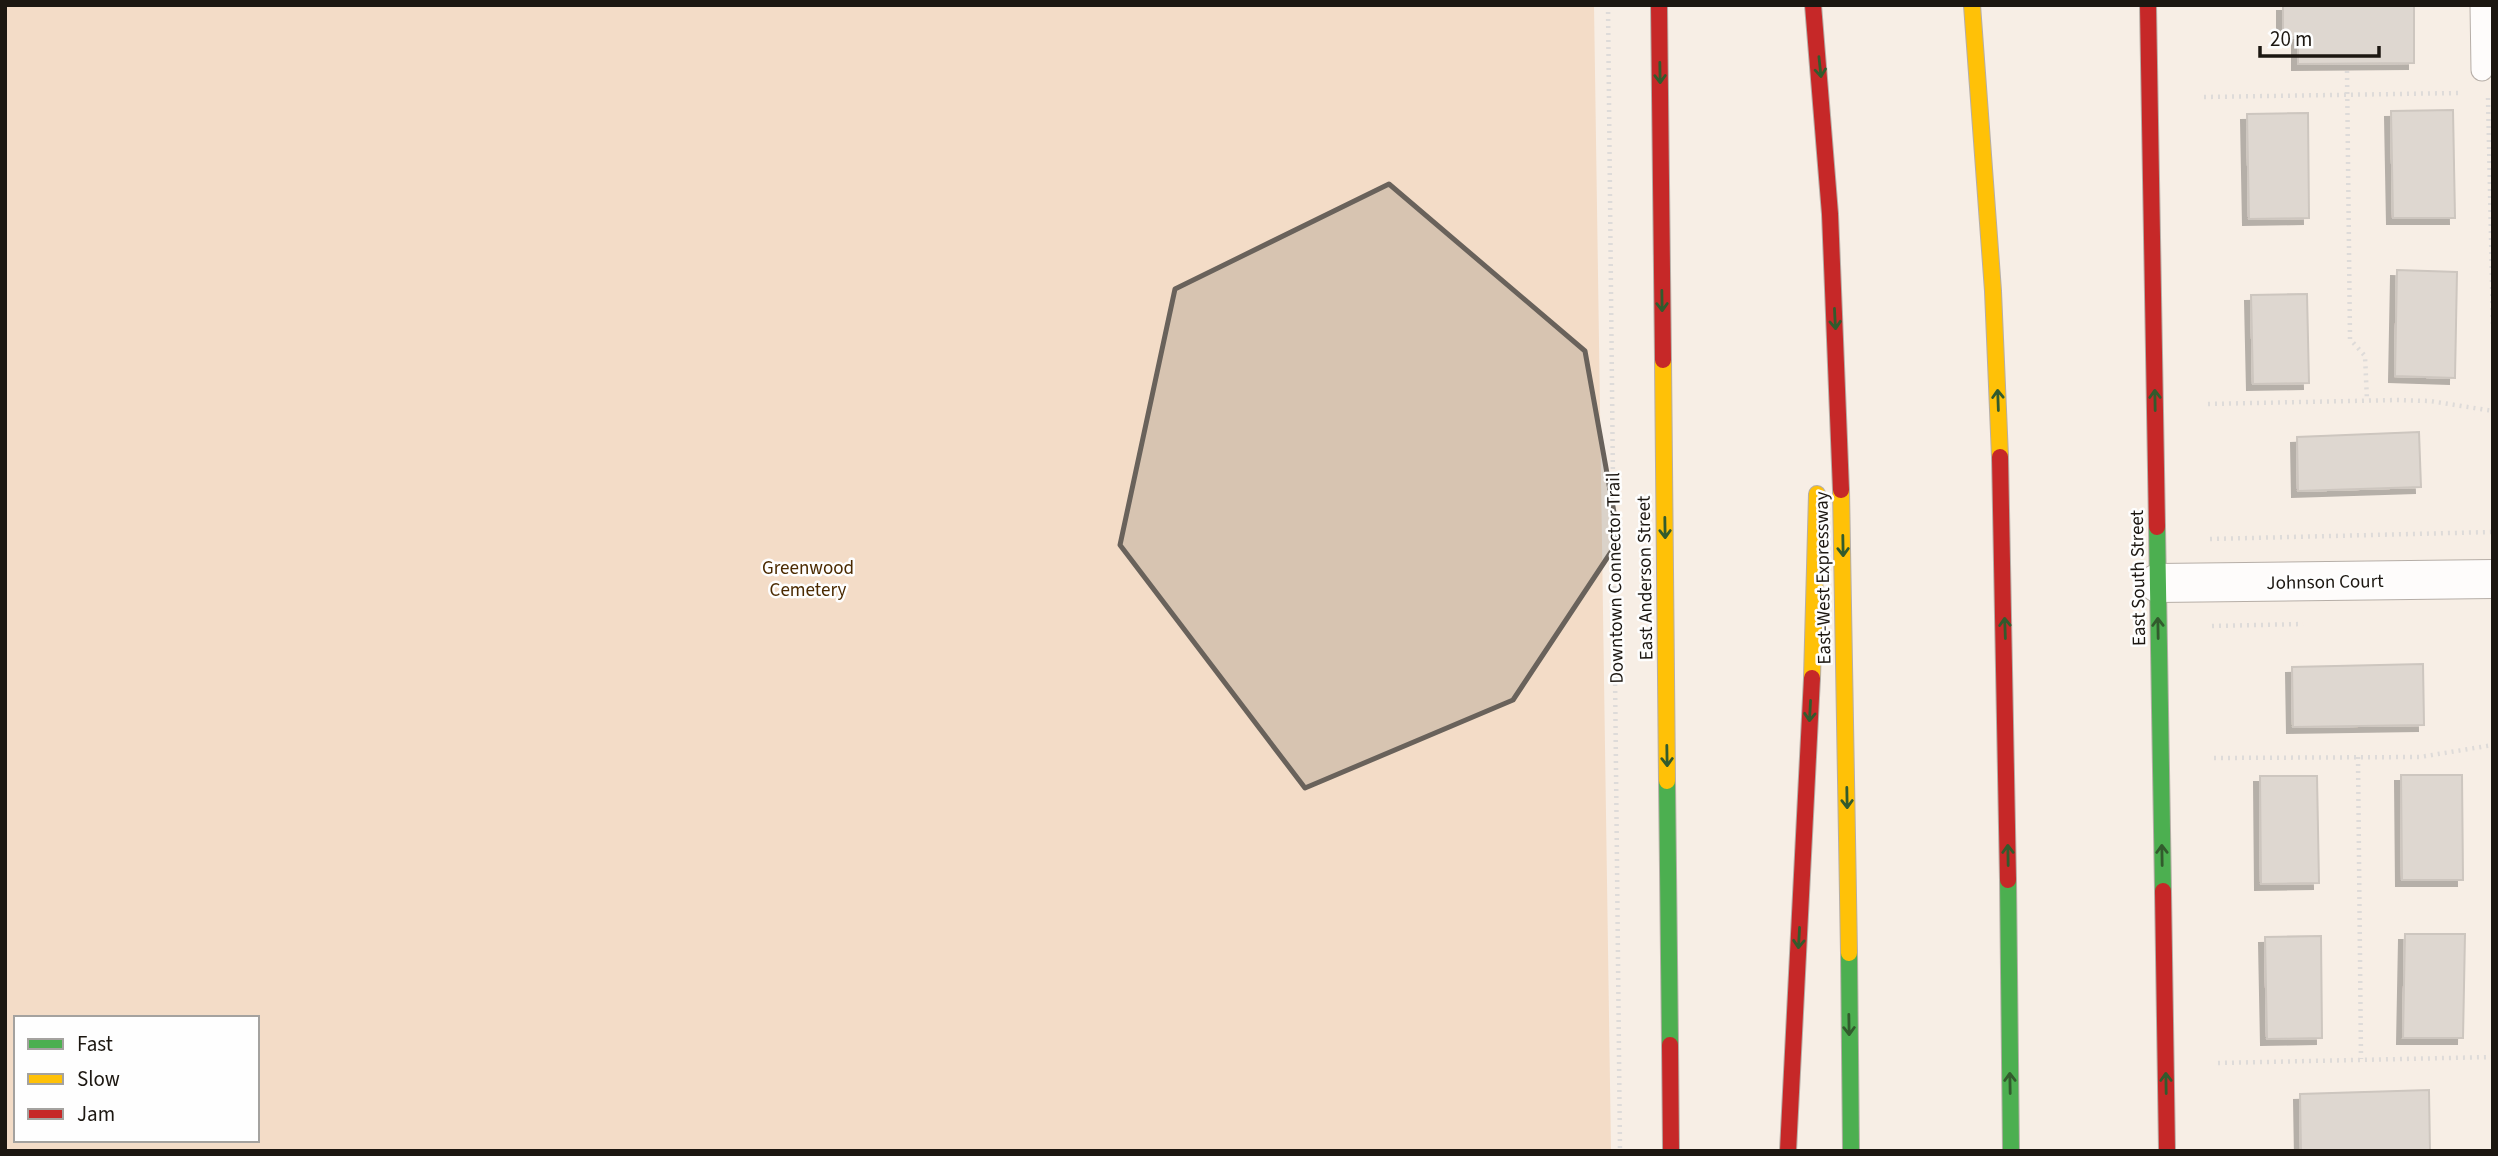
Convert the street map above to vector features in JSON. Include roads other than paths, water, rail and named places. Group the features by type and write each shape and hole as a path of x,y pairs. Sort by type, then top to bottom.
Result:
{"main road":[{"name":"East Anderson Street","path":"1659,5 1671,1151"},
{"name":"East-West Expressway","path":"1813,5 1826,128 1840,413 1851,1151"},
{"path":"1972,5 1983,125 1996,349 2005,634 2011,1151"},
{"name":"East South Street","path":"2148,5 2167,1151"},
{"path":"1820,375 1826,128"},
{"path":"1788,1151 1813,650 1818,471"}],"street":[{"name":"Johnson Court","path":"2158,583 2493,579"}],"lane":[{"path":"2482,5 2482,70"}],"park label":[{"name":"Greenwood Cemetery","path":"808,578"}]}
